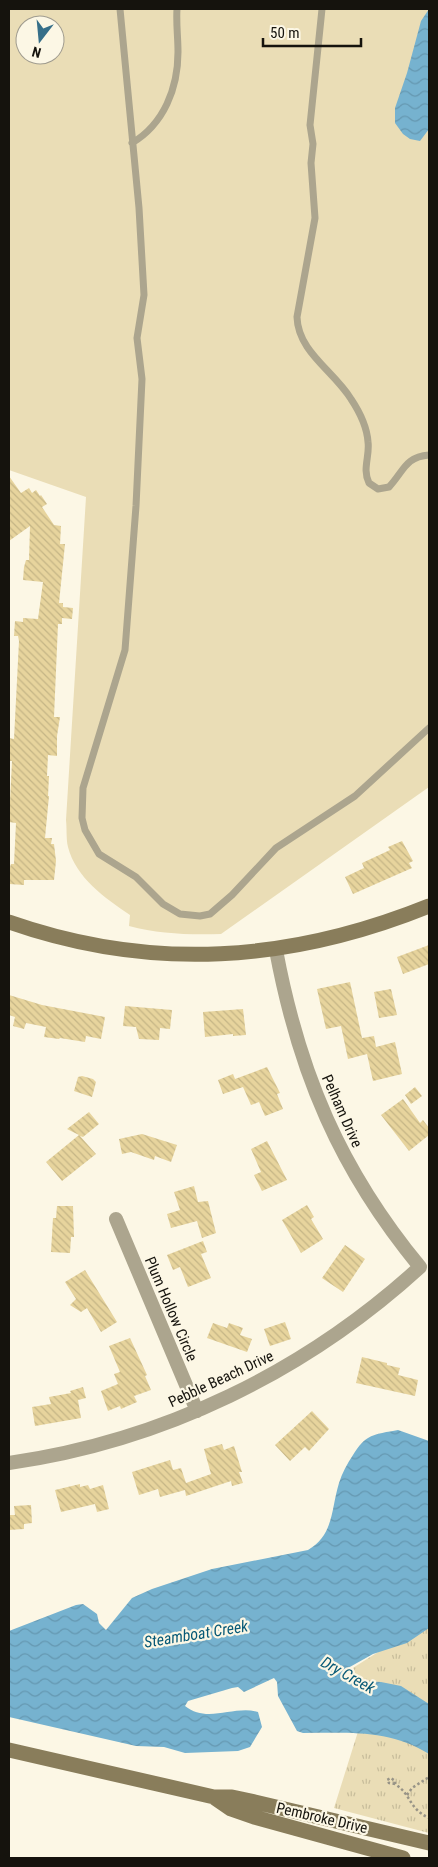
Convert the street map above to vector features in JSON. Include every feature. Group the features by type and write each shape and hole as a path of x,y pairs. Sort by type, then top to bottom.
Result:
{"street":[{"path":"9,922 70,940 124,951 210,956 276,950 358,932 429,906"},
{"name":"Pelham Drive","path":"276,950 297,1042 329,1126 376,1210 425,1268"},
{"name":"Plum Hollow Circle","path":"116,1219 197,1412"},
{"name":"Pebble Beach Drive","path":"9,1463 105,1443 197,1412 257,1382 330,1339 425,1268"},
{"name":"Pembroke Drive","path":"9,1750 214,1797 232,1797 429,1842"},
{"name":"Pembroke Drive","path":"214,1797 232,1809 254,1817 403,1858"}],"lane":[{"path":"120,9 139,208 144,295 137,338 142,379 136,520 125,650 121,668 97,734 83,788 82,818 90,842 99,854 136,877 172,910 190,917 210,914 232,895 276,848 355,796 429,728"},
{"path":"132,143 157,121 168,102 178,54 177,9"},
{"path":"322,9 310,125 313,144 311,163 315,218 298,317 299,332 310,351 347,392 356,409 368,440 365,470 367,478 373,487 378,489 389,487 413,459 429,455"}],"path":[{"path":"407,1795 412,1788 429,1777"},
{"path":"395,1784 407,1795 410,1805 429,1818"}],"green space":[{"path":"9,9 429,9 429,787 221,934 174,933 129,926 130,915 111,902 85,878 72,858 68,847 66,820 86,497 9,470"},
{"path":"429,1620 429,1833 334,1808 361,1722 348,1671"}],"water":[{"path":"429,9 429,129 420,141 410,139 403,134 395,123 395,108 421,21"},
{"name":"Steamboat Creek","path":"398,1430 429,1441 429,1628 407,1643 373,1654 348,1668 344,1680 381,1682 401,1686 429,1704 429,1754 399,1740 384,1736 352,1733 303,1733 297,1731 278,1696 277,1682 274,1678 244,1692 238,1687 232,1688 188,1701 185,1706 202,1714 249,1710 258,1712 262,1727 250,1747 238,1751 185,1753 164,1747 136,1746 9,1717 9,1631 83,1604 97,1614 99,1623 106,1630 132,1598 152,1589 212,1569 308,1550 323,1537 327,1529 340,1479 357,1448 371,1436"}],"building":[{"path":"9,476 21,493 29,488 32,493 36,490 47,504 42,507 54,525 61,526 60,544 65,544 59,603 63,603 63,607 73,608 72,619 62,618 62,624 58,624 54,717 60,717 57,736 57,756 48,755 47,776 49,776 49,796 45,838 52,838 51,844 54,844 56,861 54,880 24,880 24,885 9,884 9,870 11,864 14,864 16,823 9,822 12,761 9,761 9,738 14,739 19,641 18,636 14,636 15,621 23,622 23,618 38,619 43,582 23,580 26,560 29,560 30,526 9,541"},
{"path":"402,841 413,861 409,863 412,868 353,894 345,877 364,868 362,863 390,850 388,847"},
{"path":"429,945 429,964 403,974 397,957"},
{"path":"350,982 362,1038 374,1036 376,1047 395,1042 402,1074 373,1081 367,1054 348,1059 341,1026 326,1029 317,989"},
{"path":"391,989 397,1015 379,1018 374,992"},
{"path":"9,995 42,1005 105,1017 101,1039 86,1036 85,1042 44,1037 46,1027 26,1023 24,1029 13,1026 15,1017 9,1015"},
{"path":"125,1006 172,1010 170,1029 160,1028 159,1040 139,1039 136,1027 123,1026"},
{"path":"243,1009 246,1035 233,1036 233,1034 205,1037 203,1012"},
{"path":"267,1067 280,1093 277,1094 283,1109 265,1116 259,1102 251,1105 243,1087 223,1094 218,1080 233,1074 235,1079"},
{"path":"82,1076 93,1079 96,1082 92,1097 74,1091 78,1077"},
{"path":"415,1087 422,1096 411,1104 405,1095"},
{"path":"403,1099 420,1123 423,1120 429,1128 429,1135 409,1151 381,1115"},
{"path":"89,1112 99,1124 83,1137 80,1136 96,1154 62,1181 46,1162 79,1135 67,1129"},
{"path":"142,1134 177,1145 171,1162 155,1156 154,1160 131,1152 122,1154 119,1139"},
{"path":"267,1141 287,1180 262,1191 254,1175 261,1172 251,1149"},
{"path":"194,1186 198,1202 208,1201 216,1233 202,1238 197,1221 171,1228 167,1214 180,1210 174,1192"},
{"path":"307,1205 314,1217 311,1219 323,1239 301,1253 282,1220"},
{"path":"57,1206 73,1206 74,1237 71,1237 70,1253 51,1252 53,1218 56,1218"},
{"path":"203,1241 207,1252 201,1254 211,1278 188,1287 180,1267 173,1270 167,1255"},
{"path":"345,1245 365,1259 343,1292 322,1278"},
{"path":"85,1270 117,1322 101,1332 87,1308 81,1312 70,1305 76,1299 65,1282"},
{"path":"285,1322 291,1339 270,1346 264,1329"},
{"path":"213,1323 227,1328 229,1323 243,1328 240,1335 252,1339 247,1352 207,1338"},
{"path":"130,1338 147,1375 145,1376 151,1390 134,1396 137,1402 121,1409 120,1406 108,1411 101,1391 118,1384 114,1374 120,1372 109,1346"},
{"path":"362,1357 400,1368 398,1375 418,1380 415,1396 356,1383"},
{"path":"83,1387 86,1398 78,1400 81,1418 35,1426 32,1407 51,1404 49,1397 71,1393 70,1391"},
{"path":"312,1411 329,1429 309,1451 305,1447 290,1461 275,1445"},
{"path":"222,1444 224,1450 234,1446 242,1472 239,1472 243,1483 232,1486 231,1481 186,1496 185,1490 160,1497 158,1489 139,1495 132,1472 170,1460 173,1470 181,1468 186,1483 211,1474 204,1449"},
{"path":"80,1484 80,1487 88,1485 90,1489 103,1485 109,1509 97,1512 95,1504 61,1512 55,1490"},
{"path":"31,1505 32,1523 24,1524 24,1529 9,1530 9,1515 15,1515 14,1506"}],"water label":[{"name":"Dry Creek","path":"348,1675"}]}
